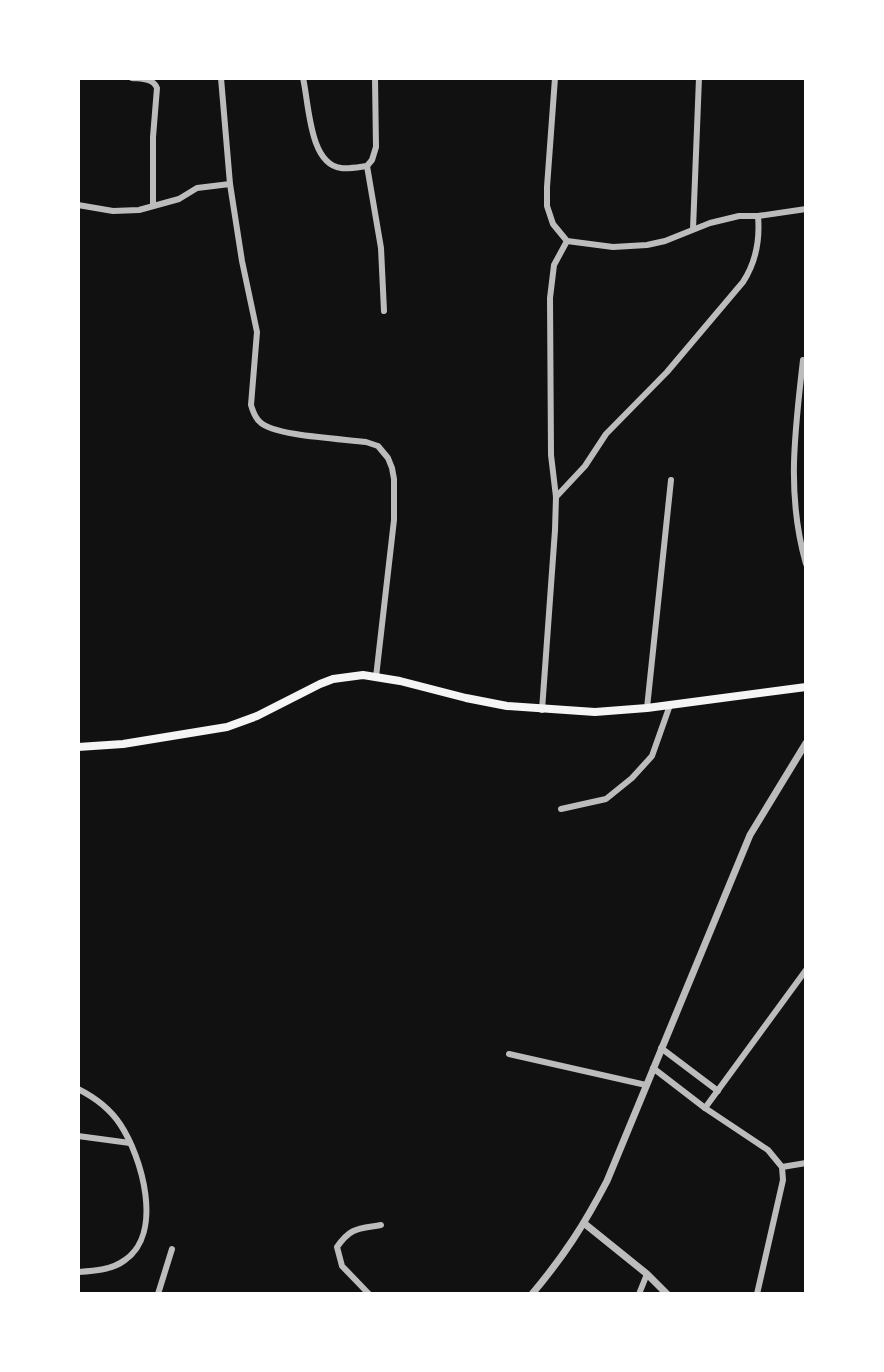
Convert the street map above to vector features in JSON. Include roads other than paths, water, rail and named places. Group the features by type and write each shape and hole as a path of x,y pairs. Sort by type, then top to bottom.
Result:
{"main road":[{"path":"78,747 123,744 227,727 257,716 320,684 351,676 376,677 507,706 595,712 806,687"}],"street":[{"path":"132,78 151,81 157,88 153,205"},
{"path":"221,78 230,184 257,332 251,405 254,415 259,422 275,431 378,446 392,468 394,520 376,677"},
{"path":"303,78 319,154 331,165 342,169 367,166"},
{"path":"375,78 376,147 367,166 381,248 384,311"},
{"path":"555,78 547,206 553,224 567,241 613,247 647,245 739,216 806,209"},
{"path":"693,229 699,78"},
{"path":"78,205 133,211 179,199 197,188 230,184"},
{"path":"556,497 585,466 606,434 667,372 743,282 754,260 758,216"},
{"path":"542,710 556,497 551,455 550,298 554,265 567,241"},
{"path":"803,360 793,472 795,511 806,564"},
{"path":"647,708 671,480"},
{"path":"561,809 606,799 632,778 652,756 670,705"},
{"path":"532,1294 585,1224 607,1181 750,835 806,743"},
{"path":"705,1108 806,970"},
{"path":"661,1048 718,1091"},
{"path":"509,1054 646,1085"},
{"path":"653,1068 768,1150 782,1167 783,1180 757,1294"},
{"path":"78,1089 97,1100 122,1125 138,1163 147,1213 142,1241 132,1254 111,1268 78,1272"},
{"path":"78,1136 130,1143"},
{"path":"782,1167 806,1163"},
{"path":"585,1224 667,1294"},
{"path":"369,1294 342,1266 337,1247 346,1234 381,1225"},
{"path":"158,1294 172,1249"},
{"path":"639,1294 647,1274"}]}
